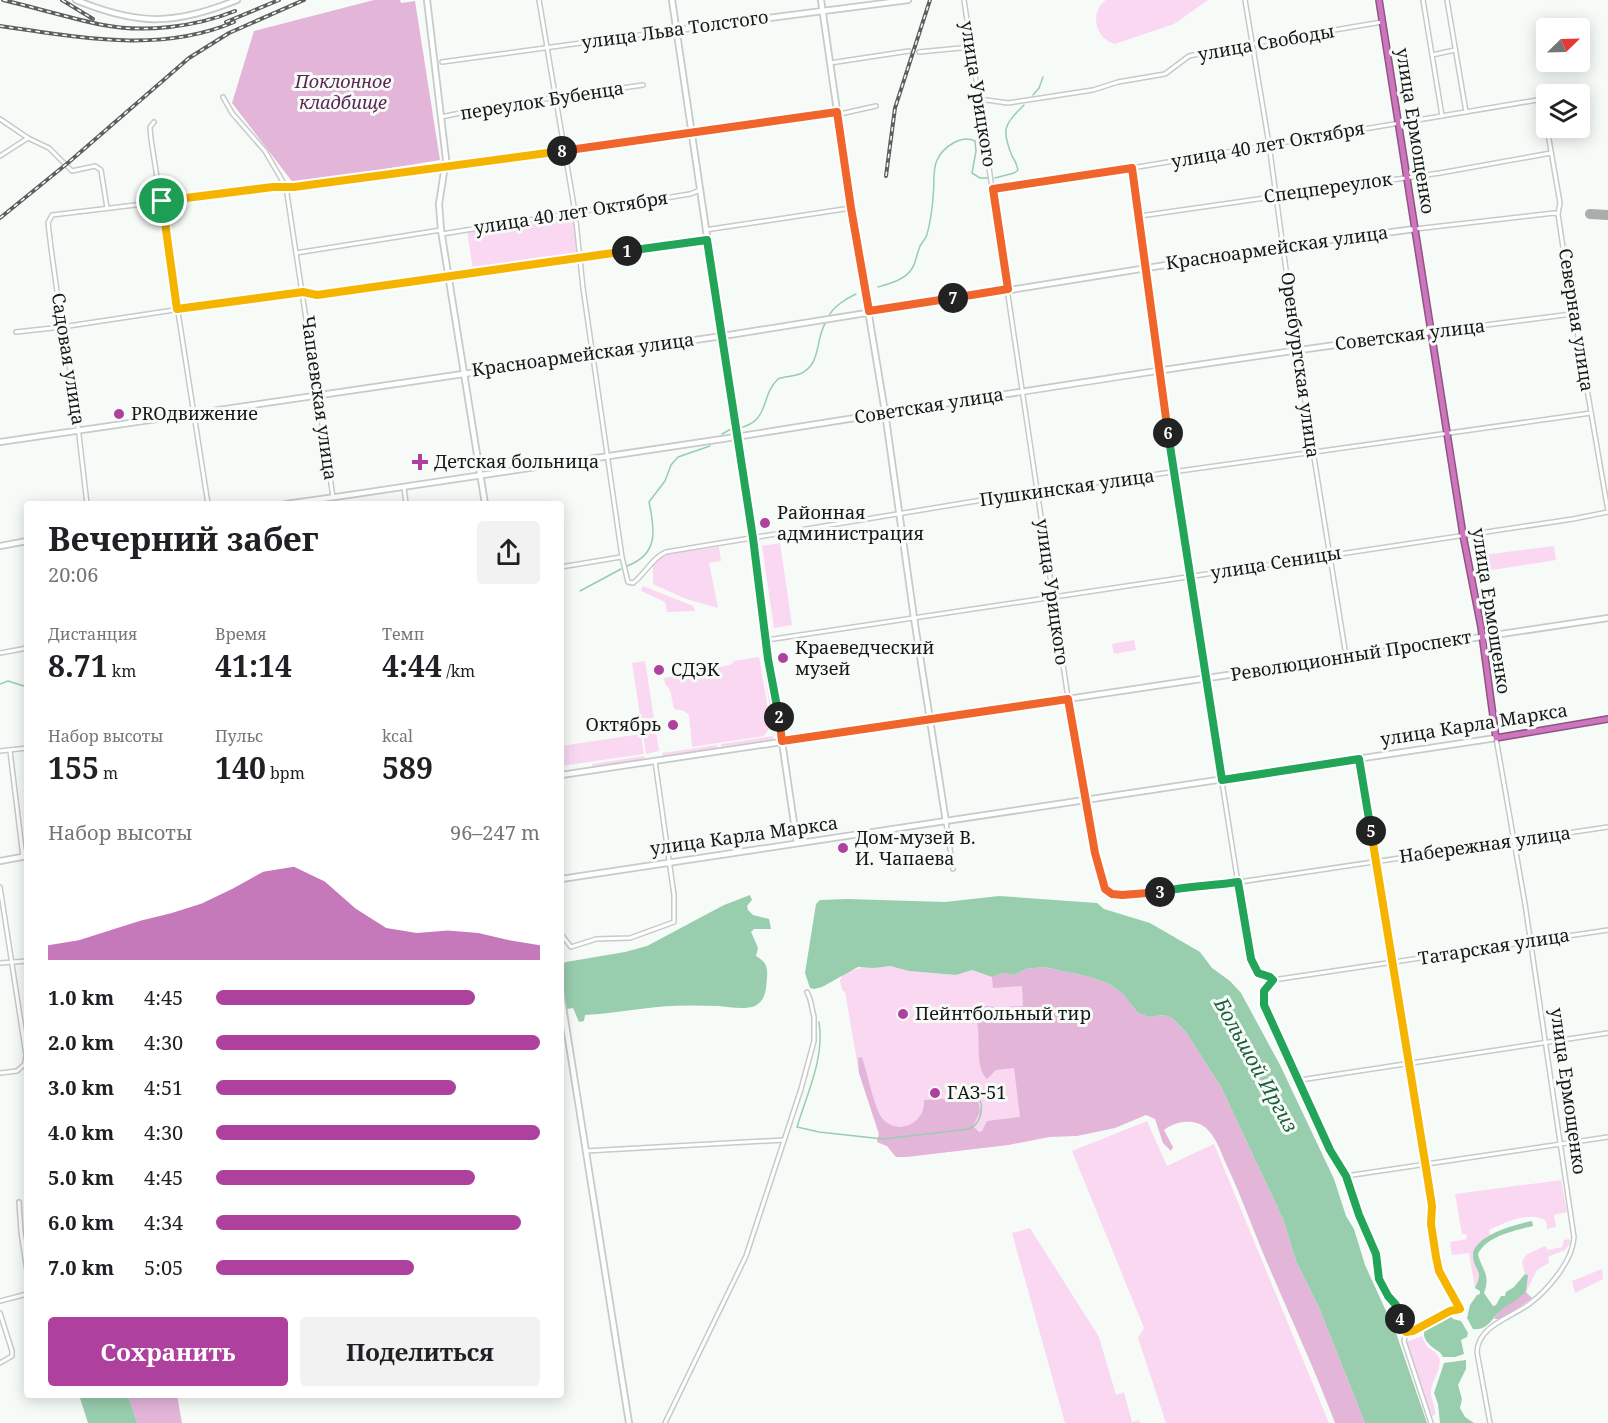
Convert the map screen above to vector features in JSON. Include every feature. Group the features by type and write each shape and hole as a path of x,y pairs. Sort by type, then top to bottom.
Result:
{"highway":[{"name":"улица Ермощенко","path":"1378,0 1463,535 1482,636 1496,738"},
{"name":"улица Карла Маркса","path":"1496,738 1608,719"}],"street":[{"path":"76,0 129,18 163,21 191,15 237,0"},
{"path":"427,0 446,167 439,204 441,232 485,501"},
{"path":"539,0 564,151 567,154 583,288 622,557 564,567"},
{"path":"672,0 753,538 765,640 797,843"},
{"name":"улица Льва Толстого","path":"442,62 908,0"},
{"name":"улица Урицкого","path":"964,0 1068,699 1100,874 1105,889 1112,894"},
{"name":"Оренбургская улица","path":"1245,0 1269,144 1328,554 1347,658"},
{"path":"1423,0 1442,116"},
{"path":"1447,0 1466,112"},
{"path":"821,1 953,869"},
{"name":"улица Свободы","path":"979,99 1008,103 1093,90 1118,82 1166,74 1190,56 1382,22"},
{"path":"919,52 971,47"},
{"path":"830,63 909,51"},
{"path":"1432,55 1455,51"},
{"name":"переулок Бубенца","path":"441,117 489,107 643,85"},
{"name":"Чапаевская улица","path":"223,97 232,113 265,151 286,187 334,501"},
{"name":"улица 40 лет Октября","path":"993,189 1536,100"},
{"path":"0,119 28,138 49,148 72,171 95,166 101,171 107,208 446,167 837,112 840,114 876,106"},
{"path":"154,122 150,127 151,139 208,501"},
{"path":"0,156 28,138"},
{"name":"Северная улица","path":"1549,138 1560,203 1558,214 1573,314 1608,512"},
{"name":"Спецпереулок","path":"1140,216 1407,177 1551,153"},
{"path":"1132,168 1173,473 1251,959 1258,973 1273,980 1264,991 1264,1005 1330,1150 1346,1176 1359,1215 1376,1254 1379,1279 1396,1305 1406,1332 1404,1341 1431,1423"},
{"name":"улица 40 лет Октября","path":"296,253 575,212 690,194 700,190"},
{"name":"Садовая улица","path":"87,501 79,430 48,223 52,215 107,208"},
{"path":"705,230 851,208"},
{"name":"Красноармейская улица","path":"0,442 721,335 1284,246 1558,214"},
{"path":"16,332 303,292 317,295 707,240"},
{"name":"Советская улица","path":"306,501 1297,350 1573,314"},
{"name":"Пушкинская улица","path":"622,557 628,582 633,583 659,556 666,552 1037,491 1591,413"},
{"path":"404,487 406,501"},
{"name":"улица Сеницы","path":"765,640 1608,512"},
{"path":"0,546 24,542"},
{"name":"Революционный Проспект","path":"564,775 1608,618"},
{"path":"0,653 24,649"},
{"name":"улица Карла Маркса","path":"564,879 1496,738"},
{"name":"улица Ермощенко","path":"1490,1423 1477,1344 1492,1326 1529,1304 1557,1275 1574,1248 1573,1227 1530,942 1496,738"},
{"path":"0,751 24,748"},
{"path":"10,750 24,849"},
{"path":"1359,759 1432,1206 1431,1224 1436,1257 1439,1271 1460,1309 1450,1311 1413,1331 1406,1332"},
{"path":"564,938 571,947 596,939 630,938 674,922 674,895 655,761"},
{"name":"Набережная улица","path":"1112,894 1199,888 1608,827"},
{"path":"0,861 24,856"},
{"path":"0,887 24,1042"},
{"name":"Татарская улица","path":"1273,980 1608,930"},
{"path":"0,963 24,961"},
{"path":"665,1423 746,1256 814,1041 814,1017 807,992"},
{"path":"564,1012 629,1423"},
{"path":"1300,1080 1608,1033"},
{"path":"0,1073 17,1071 24,1064"},
{"path":"1346,1176 1608,1137"},
{"path":"586,1151 784,1140"},
{"path":"19,1202 24,1252"},
{"path":"0,1301 24,1295"},
{"path":"0,1313 12,1356 0,1363"}],"shaded area":[{"path":"1106,0 1208,0 1174,24 1115,44 1103,37 1097,25 1097,11"},
{"path":"575,213 580,253 473,270 467,231"},
{"path":"780,543 792,625 774,628 762,546"},
{"path":"1554,546 1556,560 1479,572 1477,563 1484,562 1483,555"},
{"path":"719,547 721,561 709,563 718,608 686,599 653,584 653,565 664,555"},
{"path":"643,586 693,606 695,611 667,612 665,602 641,591"},
{"path":"1134,640 1136,650 1114,654 1112,644"},
{"path":"759,657 771,726 764,736 692,747 689,715 684,711 674,709 670,690 664,678"},
{"path":"645,661 659,751 646,754 632,663"},
{"path":"764,671 767,671 776,719 772,720"},
{"path":"641,734 644,754 564,766 564,746"},
{"path":"773,736 773,739 721,747 721,744"},
{"path":"717,745 717,748 663,757 662,753"},
{"path":"644,756 645,759 593,767 592,764"},
{"path":"890,966 909,971 956,975 972,970 992,977 1003,973 1014,975 1026,969 1049,1137 1008,1145 906,1157 896,1157 887,1146 877,1142 879,1134 859,1073 845,992 842,990 840,980 843,975 854,970"},
{"path":"1147,1121 1167,1166 1214,1144 1329,1423 1166,1423 1138,1338 1144,1328 1072,1151"},
{"path":"1561,1180 1567,1212 1554,1215 1556,1227 1547,1229 1546,1221 1540,1218 1525,1217 1489,1230 1490,1235 1476,1247 1474,1253 1478,1270 1475,1288 1469,1253 1452,1255 1450,1242 1467,1239 1466,1234 1462,1234 1455,1194"},
{"path":"1030,1228 1099,1337 1116,1395 1124,1392 1132,1422 1139,1420 1140,1423 1065,1423 1012,1233"},
{"path":"1569,1239 1571,1242 1565,1250 1548,1257 1549,1263 1537,1270 1526,1292 1528,1275 1525,1274 1522,1262 1527,1254 1545,1246 1548,1250 1562,1247 1564,1240"},
{"path":"1602,1269 1603,1279 1575,1293 1572,1281"},
{"path":"1422,1336 1427,1347 1439,1357 1440,1363 1432,1388 1435,1415 1432,1416 1406,1342"}],"green space":[{"name":"Поклонное кладбище","path":"374,0 400,0 401,3 415,1 440,160 294,184 232,103 254,31"},
{"path":"1044,967 1090,977 1109,984 1122,993 1137,1012 1148,1017 1164,1015 1172,1018 1186,1032 1221,1087 1283,1219 1296,1261 1320,1310 1365,1423 1335,1423 1220,1150 1213,1136 1201,1125 1185,1122 1174,1124 1164,1130 1173,1147 1171,1151 1163,1143 1155,1119 1146,1115 1115,1128 1077,1136 1049,1137 1008,1145 906,1157 896,1157 887,1146 877,1142 879,1134 859,1073 858,1058 862,1057 879,1114 888,1124 903,1127 916,1121 921,1115 924,1100 968,1101 978,1099 980,1112 973,1126 979,1132 982,1131 987,1121 1020,1117 1014,1068 996,1070 987,1079 982,1072 978,1025 971,1009 977,1005 1023,1006 1022,986 993,988 992,977 1003,973 1014,975 1026,969"},
{"path":"1526,1292 1532,1298 1502,1319 1494,1319 1499,1311"},
{"path":"129,1398 178,1398 182,1423 137,1423"}],"water":[{"path":"750,895 752,900 747,906 748,910 753,915 769,919 771,929 754,929 751,932 758,948 756,956 766,965 767,971 765,994 755,1006 741,1008 698,1005 659,1007 585,1015 584,1021 579,1022 573,1008 564,1010 564,963 647,946 724,905"},
{"name":"Большой Иргиз","path":"999,896 1097,903 1104,909 1150,923 1200,952 1212,968 1230,981 1241,993 1280,1065 1334,1179 1346,1216 1354,1229 1365,1265 1396,1333 1427,1423 1365,1423 1320,1310 1296,1261 1283,1219 1221,1087 1186,1032 1172,1018 1164,1015 1148,1017 1137,1012 1122,993 1109,984 1090,977 1044,967 1026,969 1014,975 1003,973 992,977 972,970 956,975 909,971 890,966 858,967 822,987 810,988 805,973 816,904 820,900 945,902"},
{"path":"1532,1221 1533,1226 1494,1238 1478,1254 1487,1281 1484,1293 1493,1306 1525,1274 1528,1275 1526,1292 1501,1310 1486,1326 1473,1329 1467,1318 1470,1305 1480,1294 1480,1291 1475,1288 1479,1273 1473,1256 1475,1249 1496,1232"},
{"path":"1451,1316 1461,1321 1468,1333 1467,1337 1461,1340 1464,1354 1443,1357 1429,1344 1424,1333 1430,1325"},
{"path":"1466,1360 1466,1369 1458,1385 1462,1399 1460,1408 1465,1417 1474,1423 1440,1423 1434,1393 1444,1363"},
{"path":"80,1398 129,1398 137,1423 88,1423"}],"waterway":[{"path":"1033,95 1039,88 1043,77"},
{"path":"995,178 1018,170 1006,139 1006,128 1024,105"},
{"path":"878,287 900,279 914,265 930,223 935,169 937,160 944,151 953,143 964,139 975,141 976,151 972,173 980,178 988,178"},
{"path":"828,318 836,307 856,294"},
{"path":"739,428 756,420 772,386 778,379 802,373 813,363 826,322"},
{"path":"722,434 731,429"},
{"path":"627,566 645,555 650,548 653,522 649,502 665,481 671,465 678,457 710,446"},
{"path":"580,591 621,569"},
{"path":"0,684 8,681 24,686"},
{"path":"819,1022 820,1049 797,1127 819,1132 883,1139 969,1129 979,1120 981,1106 979,1097"}],"taxiway":[{"path":"1590,214 1608,215"}],"railway":[{"path":"3,0 103,25 136,28 187,25 235,11"},
{"path":"62,0 93,19"},
{"path":"226,22 279,0"},
{"path":"0,218 69,162 189,58 229,33 304,0"},
{"path":"886,176 895,108 930,0"},
{"path":"0,26 89,38 148,40 177,38 206,32 234,22"}],"place":[{"name":"PROдвижение","path":"119,414"},
{"name":"Детская больница","path":"420,462"},
{"name":"Районная администрация","path":"765,523"},
{"name":"Краеведческий музей","path":"783,658"},
{"name":"СДЭК","path":"659,670"},
{"name":"Октябрь","path":"673,725"},
{"name":"Дом-музей В. И. Чапаева","path":"843,848"},
{"name":"Пейнтбольный тир","path":"903,1014"},
{"name":"ГАЗ-51","path":"935,1093"}],"route":[{"path":"837,112 869,311 1008,289 993,189 1132,168 1173,473 1222,780 1359,759 1432,1206 1431,1224 1436,1257 1439,1271 1460,1309 1450,1311 1413,1331 1406,1332 1396,1305 1383,1288 1379,1279 1376,1254 1359,1215 1346,1176 1330,1150 1264,1005 1264,991 1273,980 1258,973 1253,966 1238,882 1122,895 1112,894 1105,889 1095,853 1068,699 782,741 765,640 766,630 753,538 707,240 317,295 303,292 177,309 162,201 446,167 837,112"}]}
